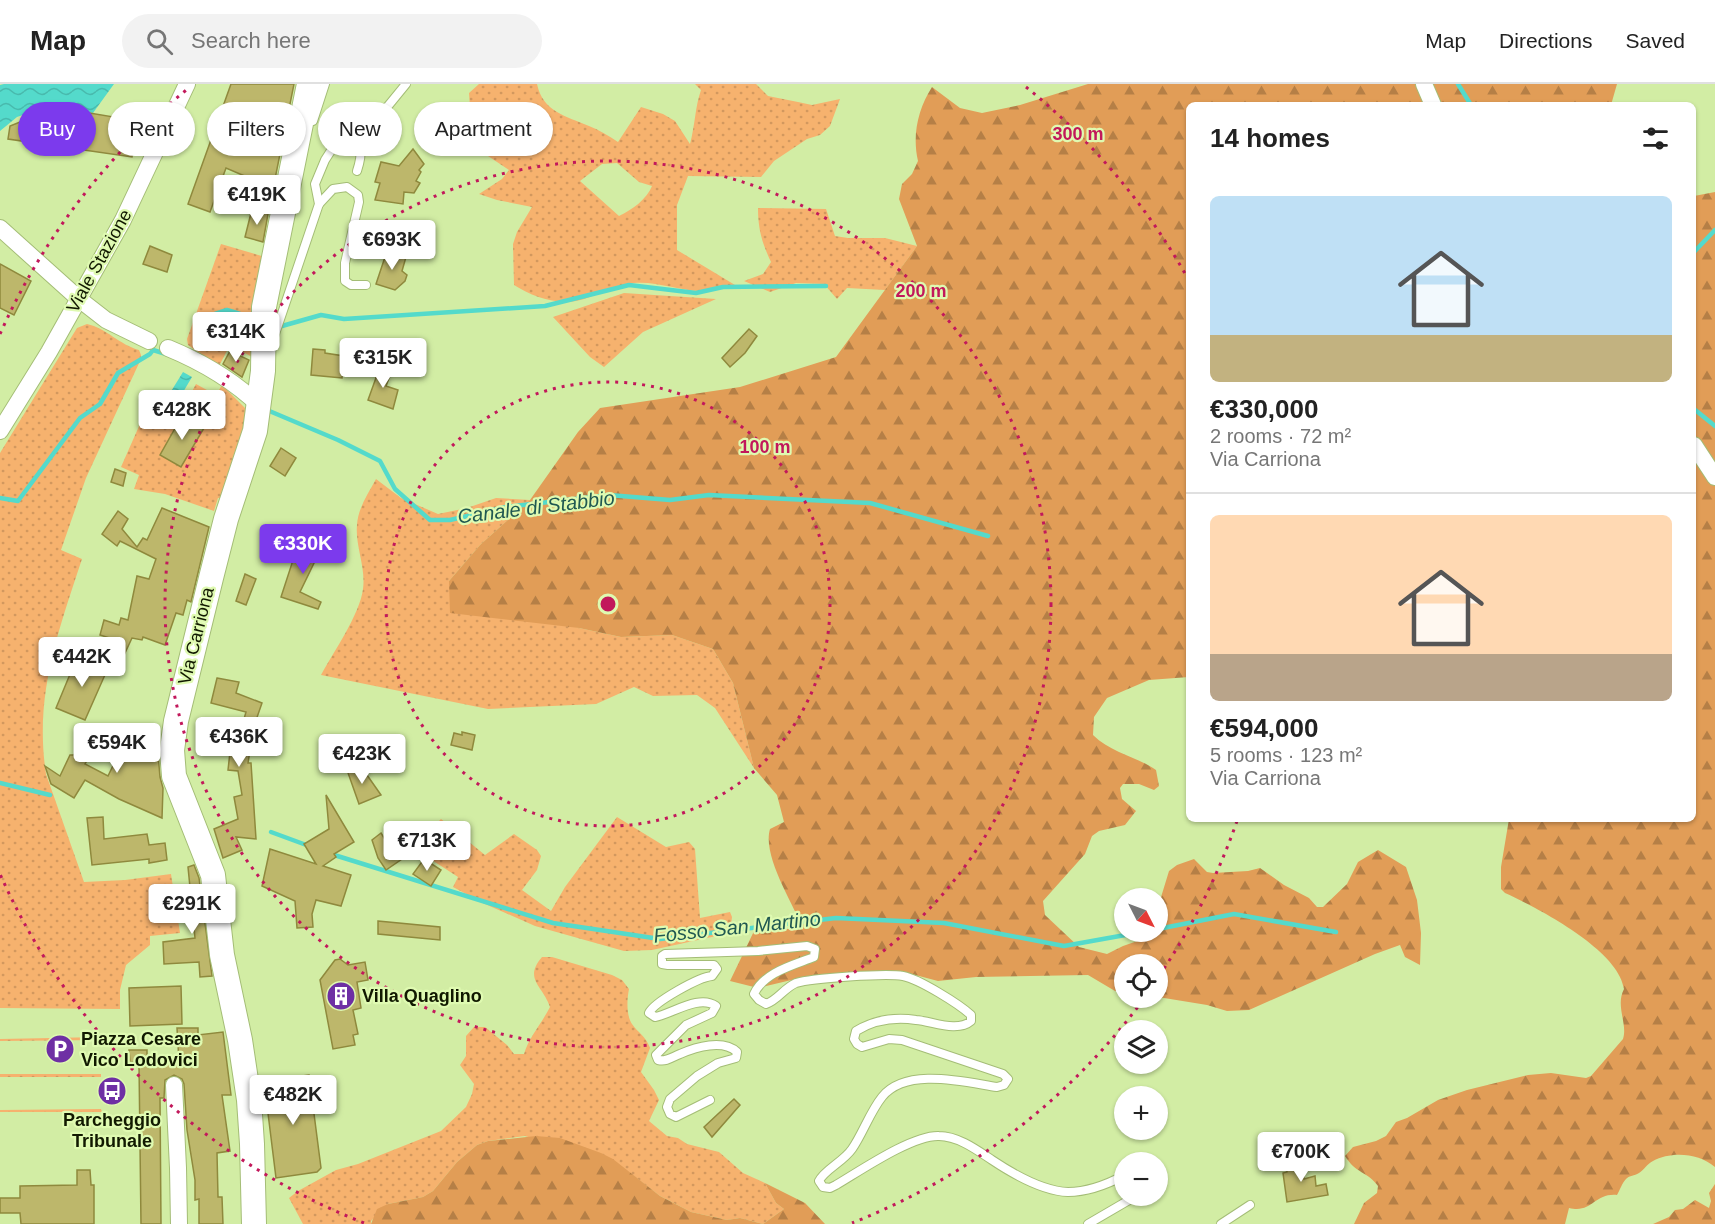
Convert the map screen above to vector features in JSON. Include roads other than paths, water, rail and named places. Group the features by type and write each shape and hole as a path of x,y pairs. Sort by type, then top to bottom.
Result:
{"main road":[{"name":"Via Carriona","path":"254,1224 249,1100 240,1040 222,955 213,874 174,776 172,750 176,721 225,523 255,431 263,371 264,307 309,84"}],"street":[{"name":"Viale Stazione","path":"0,430 49,352 123,220 187,84"},
{"path":"1424,84 1432,102"},
{"path":"0,228 106,320 149,340"},
{"path":"168,348 206,366 246,393 260,406"},
{"path":"1696,447 1715,477"},
{"path":"174,1085 179,1224"}],"lane":[{"path":"289,185 310,132 325,84"},
{"path":"391,102 406,84"},
{"path":"319,204 315,184 328,156"},
{"path":"357,171 361,156"},
{"path":"263,371 319,204 333,189 347,187 358,195 359,202 345,263 345,281 351,285 366,285"},
{"path":"710,1100 676,1117 670,1114 667,1107 670,1099 697,1076 724,1060 736,1058 737,1052 732,1048 716,1044 682,1053 664,1062 658,1060 656,1055 686,1025 712,1013 716,1006 709,1003 681,1006 655,1017 649,1013 652,1006 712,976 717,969 714,965 708,964 662,964 662,956 674,953 758,951 807,946 815,949 814,957 794,964 758,985 754,994 759,1000 766,1004 796,984 812,980 904,976 965,1009 971,1015 971,1022 961,1026 947,1026 914,1019 869,1023 856,1031 854,1039 857,1044 862,1047 889,1039 902,1040 1003,1074 1008,1079 1004,1085 997,1087 947,1079 905,1080 891,1088 881,1097 862,1134 849,1153 836,1166 822,1174 819,1181 823,1187 830,1188 836,1185 921,1138 940,1136 971,1146 1003,1168 1043,1186 1067,1192 1082,1191 1114,1180"},
{"path":"1221,1224 1250,1205"},
{"path":"1088,1224 1119,1206"}],"water":[{"path":"114,84 96,109 96,102 18,102 18,117 0,131 0,85"},
{"path":"183,372 192,377 179,399 170,393"}],"waterway":[{"path":"1458,84 1469,102"},
{"path":"1696,250 1715,230"},
{"name":"Canale di Stabbio","path":"282,326 321,315 344,319 545,306 629,285 696,293 723,287 826,286"},
{"name":"Canale di Stabbio","path":"201,346 215,314 227,310 253,318"},
{"name":"Canale di Stabbio","path":"0,498 18,501 80,418 100,404 118,373 153,350 166,354"},
{"name":"Canale di Stabbio","path":"267,410 338,440 380,461 395,489 430,520 450,520 506,507 609,495 670,500 709,495 870,503 988,536"},
{"path":"1696,411 1715,426"},
{"name":"Fosso San Martino","path":"0,783 50,795"},
{"name":"Fosso San Martino","path":"271,832 309,846"},
{"name":"Fosso San Martino","path":"331,854 553,923 660,939 836,918 944,923 1064,946 1114,937"},
{"name":"Fosso San Martino","path":"1168,927 1234,914 1336,932"}],"place":[{"name":"Villa Quaglino","path":"341,996"},
{"name":"Piazza Cesare Vico Lodovici","path":"60,1049"},
{"name":"Parcheggio Tribunale","path":"112,1091"}]}
